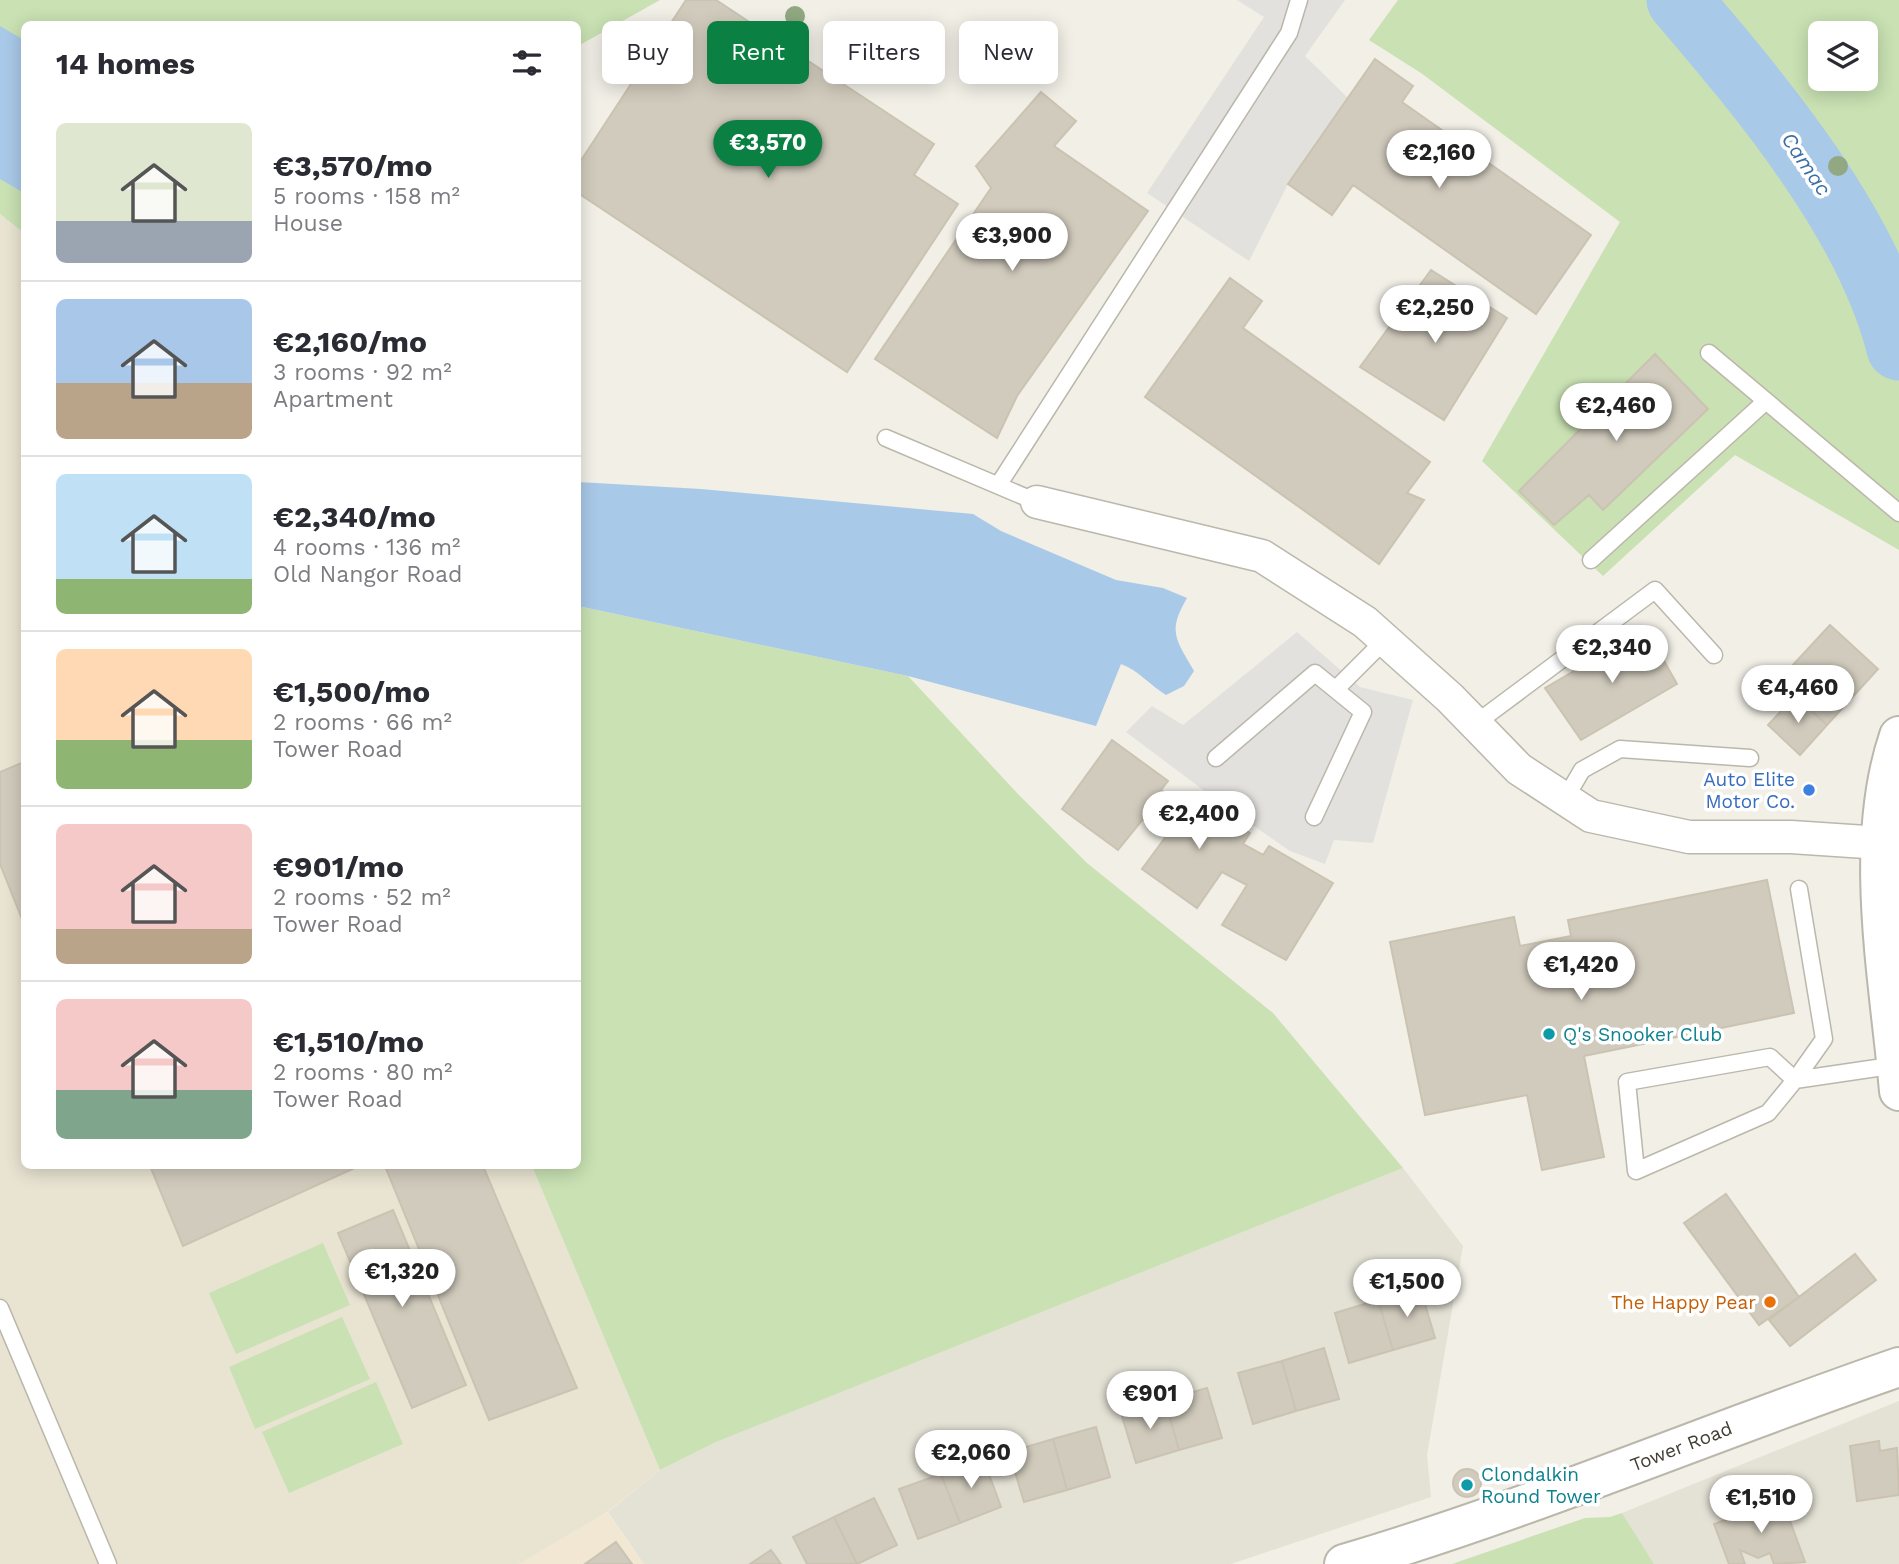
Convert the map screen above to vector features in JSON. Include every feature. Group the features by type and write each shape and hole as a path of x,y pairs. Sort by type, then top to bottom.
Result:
{"street":[{"path":"1037,502 1262,556 1365,622 1520,769 1591,816 1689,837 1791,837 1887,856"},
{"path":"1898,1078 1883,921 1893,774 1899,736"},
{"name":"Tower Road","path":"1344,1564 1488,1520 1895,1364"}],"lane":[{"path":"999,484 1289,33 1298,0"},
{"path":"1709,353 1899,513"},
{"path":"1591,560 1766,401"},
{"path":"886,438 1037,502"},
{"path":"1475,724 1654,590 1714,655"},
{"path":"1337,688 1385,640"},
{"path":"1216,758 1315,673 1337,688 1363,712 1314,817"},
{"path":"1565,799 1582,770 1620,749 1750,758"},
{"path":"1799,889 1824,1039 1796,1080 1768,1113 1636,1171 1627,1082 1770,1057 1796,1080 1898,1078"},
{"path":"0,1308 108,1564"}],"shaded area":[{"path":"1237,0 1345,0 1305,56 1348,98 1288,184 1249,261 1147,193 1264,17"},
{"path":"0,214 21,231 21,1169 533,1169 660,1470 607,1512 519,1564 0,1564"},
{"path":"1297,632 1360,687 1413,700 1373,843 1334,840 1325,864 1290,851 1126,732 1152,706 1183,725"},
{"path":"1403,1168 1463,1246 1427,1455 1431,1497 1231,1564 644,1564 608,1512 660,1470 716,1442"},
{"path":"1899,1401 1899,1564 1654,1564 1622,1513"},
{"path":"607,1512 644,1564 519,1564"}],"green space":[{"path":"0,0 660,0 623,21 602,21 602,33 581,44 581,21 21,21 21,231 0,214"},
{"path":"1398,0 1899,0 1899,550 1735,455 1603,576 1482,461 1620,222 1421,73 1369,40"},
{"path":"581,607 908,676 1018,794 1087,863 1273,1013 1403,1168 716,1442 660,1470 533,1169 581,1169"},
{"path":"323,1243 350,1305 236,1354 209,1293"},
{"path":"342,1317 370,1379 255,1429 229,1367"},
{"path":"376,1382 403,1444 289,1493 262,1432"},
{"path":"1622,1513 1654,1564 1452,1564 1585,1518 1610,1517"}],"water":[{"path":"0,26 21,38 21,191 0,179"},
{"path":"581,482 701,489 973,514 1001,531 1116,580 1163,588 1187,598 1177,619 1176,628 1182,651 1194,671 1184,686 1166,695 1121,664 1096,726 908,676 581,607"}],"building":[{"path":"686,0 716,0 748,21 707,21 707,84 809,84 809,61 823,71 823,84 843,84 934,144 914,175 958,204 847,372 581,195 581,160 631,84 693,84 693,21 672,21"},
{"path":"1375,59 1413,86 1402,102 1591,235 1536,314 1353,185 1332,215 1288,184"},
{"path":"1041,92 1076,121 1054,146 1148,211 1017,396 997,438 875,359 991,188 976,166"},
{"path":"1431,270 1507,318 1444,420 1360,367"},
{"path":"1230,278 1262,301 1243,328 1430,462 1407,493 1424,500 1379,564 1145,397"},
{"path":"1655,354 1708,409 1603,510 1589,495 1554,525 1519,491"},
{"path":"1830,625 1878,669 1827,725 1779,680"},
{"path":"1646,629 1677,684 1581,740 1545,688"},
{"path":"1795,696 1827,725 1800,755 1768,725"},
{"path":"1112,740 1168,781 1161,790 1182,805 1189,797 1250,833 1243,844 1263,855 1269,846 1333,883 1286,960 1222,925 1247,885 1222,872 1197,908 1142,869 1167,835 1143,819 1118,850 1062,809"},
{"path":"21,763 21,916 0,864 0,772"},
{"name":"Q's Snooker Club","path":"1767,880 1794,1013 1584,1056 1604,1157 1542,1170 1527,1095 1425,1115 1390,942 1514,917 1520,946 1571,936 1568,920"},
{"path":"151,1169 352,1169 183,1246"},
{"path":"386,1169 484,1169 577,1388 489,1420"},
{"path":"1726,1194 1799,1297 1759,1325 1684,1223"},
{"path":"393,1210 466,1385 412,1408 338,1233"},
{"path":"1855,1254 1876,1280 1790,1346 1769,1320"},
{"path":"1420,1287 1435,1338 1393,1350 1378,1300"},
{"path":"1378,1300 1393,1350 1349,1363 1335,1313"},
{"path":"1324,1348 1339,1399 1296,1411 1282,1361"},
{"path":"1282,1361 1296,1411 1253,1424 1238,1373"},
{"path":"1207,1388 1222,1438 1179,1450 1165,1400"},
{"path":"1165,1400 1179,1450 1136,1463 1121,1413"},
{"path":"1096,1427 1110,1477 1067,1490 1053,1439"},
{"path":"1053,1439 1067,1490 1024,1502 1009,1452"},
{"path":"1879,1441 1880,1451 1897,1448 1899,1495 1857,1501 1850,1446"},
{"path":"983,1458 1001,1507 960,1523 941,1474"},
{"name":"Clondalkin Round Tower","path":"1467,1469 1477,1473 1481,1483 1477,1493 1467,1497 1457,1493 1453,1483 1457,1473"},
{"path":"941,1474 960,1523 918,1539 899,1489"},
{"path":"874,1498 897,1545 857,1564 834,1517"},
{"path":"1782,1499 1805,1562 1774,1564 1770,1553 1758,1558 1740,1550 1745,1564 1729,1564 1714,1524"},
{"path":"834,1517 857,1564 807,1564 793,1537"},
{"path":"616,1542 632,1564 585,1564"},
{"path":"771,1550 781,1564 750,1564"}],"waterway":[{"name":"Camac","path":"1679,0 1777,120 1838,209 1884,301 1899,348"}],"place":[{"name":"Auto Elite Motor Co.","path":"1809,790"},
{"name":"Q's Snooker Club","path":"1549,1034"},
{"name":"The Happy Pear","path":"1770,1302"},
{"name":"Clondalkin Round Tower","path":"1467,1485"}]}
